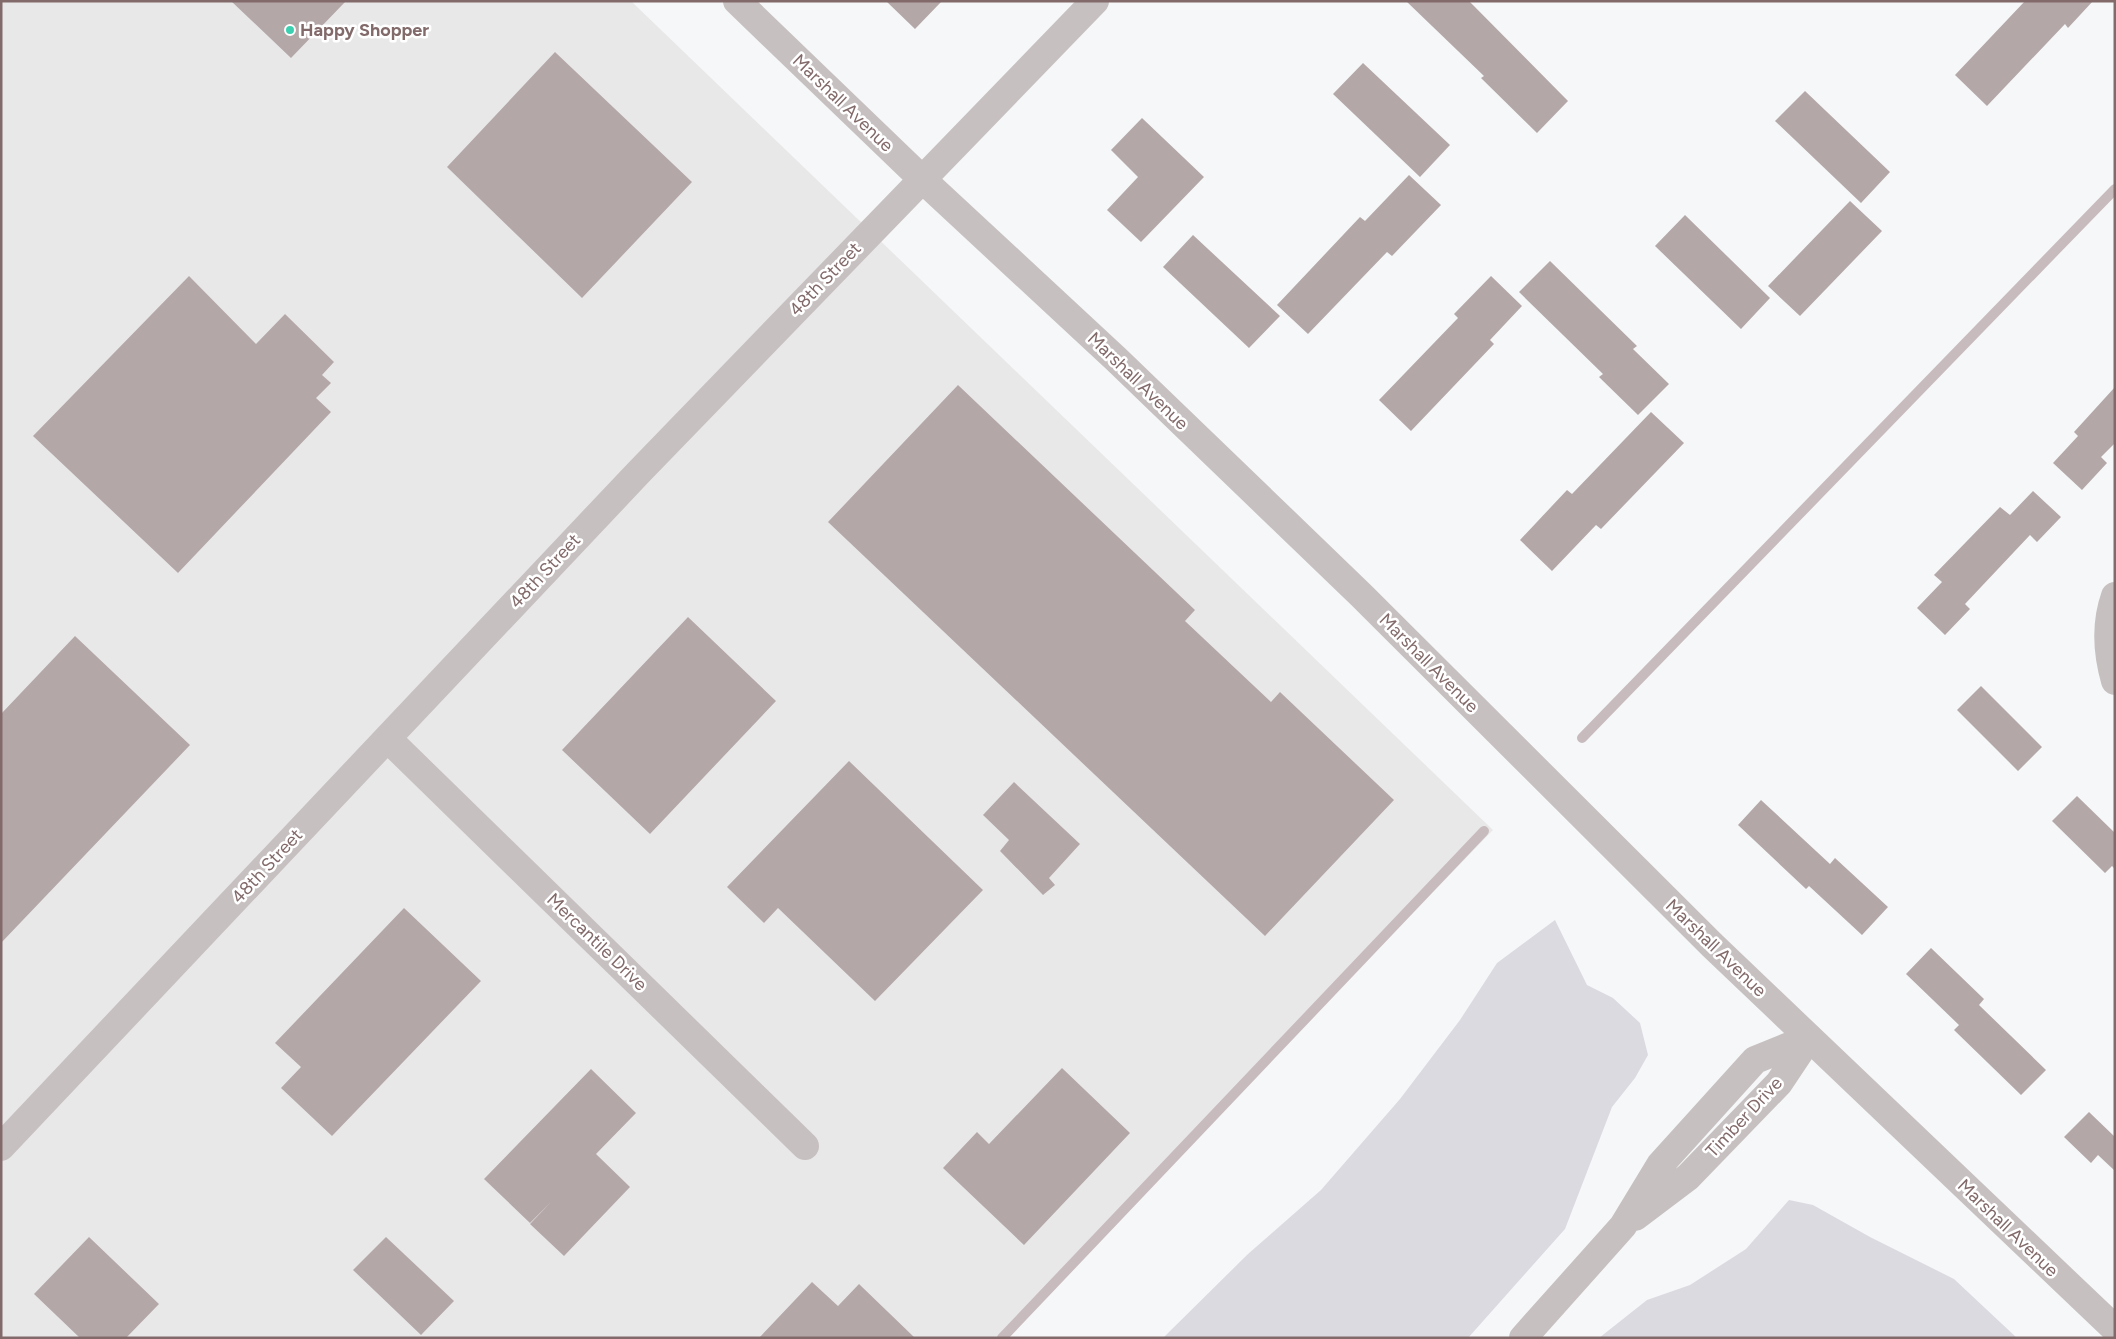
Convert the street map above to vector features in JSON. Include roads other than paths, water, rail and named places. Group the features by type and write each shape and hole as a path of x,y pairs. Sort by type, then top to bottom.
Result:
{"street":[{"name":"Marshall Avenue","path":"737,1 922,179 1116,359 1361,595 1712,946 2115,1330"},
{"name":"48th Street","path":"1,1148 638,473 1095,1"},
{"path":"2115,596 2107,633 2110,662 2115,681"},
{"name":"Mercantile Drive","path":"388,739 805,1146"},
{"name":"Timber Drive","path":"1523,1338 1623,1226 1660,1165 1756,1060 1809,1038"}],"waterway":[{"path":"1582,738 2115,189"},
{"path":"1002,1338 1484,831"}],"place":[{"name":"Happy Shopper","path":"290,30"}]}
